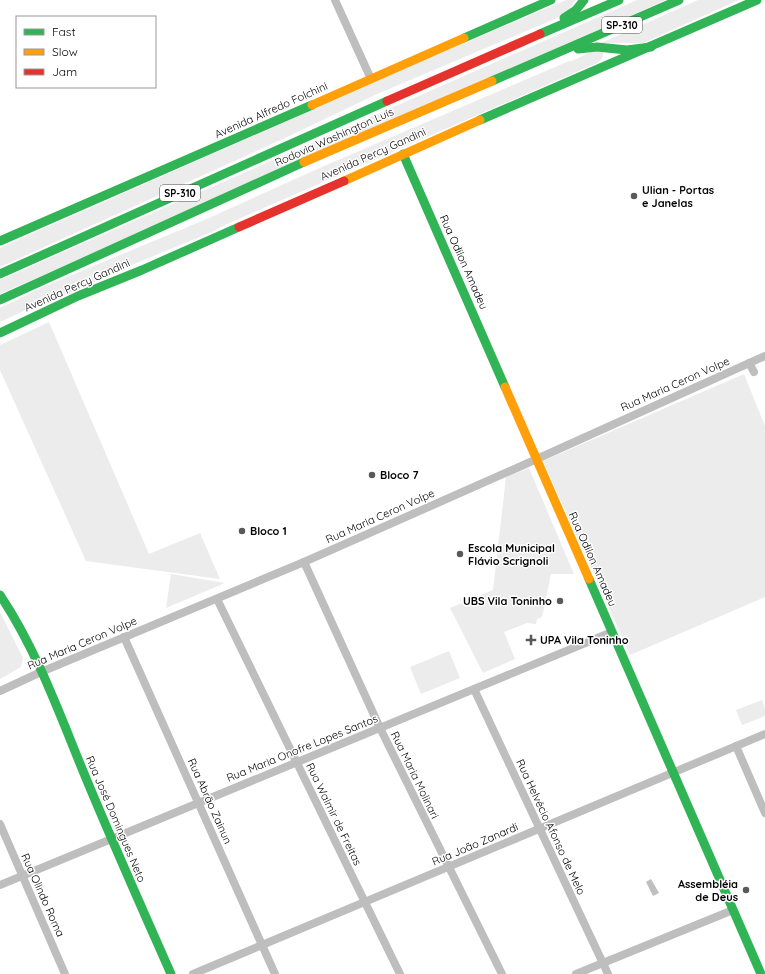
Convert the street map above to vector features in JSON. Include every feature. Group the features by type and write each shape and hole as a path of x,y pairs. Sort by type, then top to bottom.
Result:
{"main road":[{"name":"Avenida Alfredo Folchini","path":"0,241 551,0"},
{"path":"546,32 562,19 571,14 584,0"},
{"name":"Rodovia Washington Luís","path":"0,274 361,112 619,0"},
{"name":"Rodovia Washington Luís","path":"0,300 318,156 679,0"},
{"name":"Avenida Percy Gandini","path":"0,333 78,296 142,270 403,154 757,0"},
{"path":"565,49 588,49 597,47 627,50 651,46"},
{"name":"Rua Odilon Amadeu","path":"403,154 733,910 762,971"},
{"name":"Rua José Domingues Neto","path":"0,595 21,628 41,672 111,839 171,974"}],"street":[{"path":"336,0 371,79"},
{"name":"Rua Maria Ceron Volpe","path":"0,691 41,672 304,562 765,356"},
{"path":"749,363 754,372"},
{"name":"Rua Maria Molinari","path":"304,562 380,728 502,974"},
{"name":"Rua Walmir de Freitas","path":"217,599 400,974"},
{"name":"Rua Maria Onofre Lopes Santos","path":"0,885 612,632"},
{"name":"Rua Abrão Zainun","path":"124,637 275,974"},
{"name":"Rua Helvécio Afonso de Melo","path":"474,689 608,974"},
{"name":"Rua João Zanardi","path":"193,974 765,734"},
{"path":"736,746 765,813"},
{"name":"Rua Olindo Roma","path":"0,824 66,974"},
{"path":"576,974 733,910"}],"shaded area":[{"path":"566,0 576,0 564,15 375,95 285,138 0,267 0,248 439,54"},
{"path":"637,0 666,0 0,294 0,280"},
{"path":"698,0 739,0 643,43 601,43"},
{"path":"603,51 602,58 597,63 227,224 212,232 122,269 74,292 39,304 0,322 0,308 43,287 209,218 315,170 590,52"},
{"path":"49,322 149,554 200,533 220,579 86,561 0,370 0,345"},
{"path":"744,374 765,426 765,597 630,655 543,461"},
{"path":"529,468 574,574 551,574 542,617 537,619 536,624 527,623 504,632 515,659 483,673 450,608 493,590 506,477"},
{"path":"171,574 225,583 166,608"},
{"path":"0,612 23,658 21,667 0,679"},
{"path":"449,651 460,678 421,694 410,667"},
{"path":"762,700 765,709 765,716 742,725 736,710"},
{"path":"651,879 659,893 653,896 646,882"}],"traffic: fast":[{"path":"464,38 551,0"},
{"path":"564,18 576,10 584,0"},
{"path":"540,34 619,0"},
{"path":"492,81 679,0"},
{"path":"480,120 757,0"},
{"path":"578,49 597,47 627,50 651,47"},
{"path":"0,274 387,101"},
{"path":"0,241 312,105"},
{"path":"403,154 505,387"},
{"path":"0,300 304,162"},
{"path":"0,333 78,296 142,270 239,227"},
{"path":"589,579 761,974"},
{"path":"0,595 25,637 46,680 104,822 171,974"}],"traffic: slow":[{"path":"312,105 464,38"},
{"path":"304,162 492,81"},
{"path":"344,181 480,120"},
{"path":"505,387 589,579"}],"traffic: jam":[{"path":"387,101 540,34"},
{"path":"239,227 344,181"}],"place":[{"name":"Ulian - Portas e Janelas","path":"634,196"},
{"name":"Bloco 7","path":"372,475"},
{"name":"Bloco 1","path":"242,531"},
{"name":"Escola Municipal Flávio Scrignoli","path":"460,554"},
{"name":"UBS Vila Toninho","path":"560,601"},
{"name":"UPA Vila Toninho","path":"531,640"},
{"name":"Assembléia de Deus","path":"746,890"}]}
